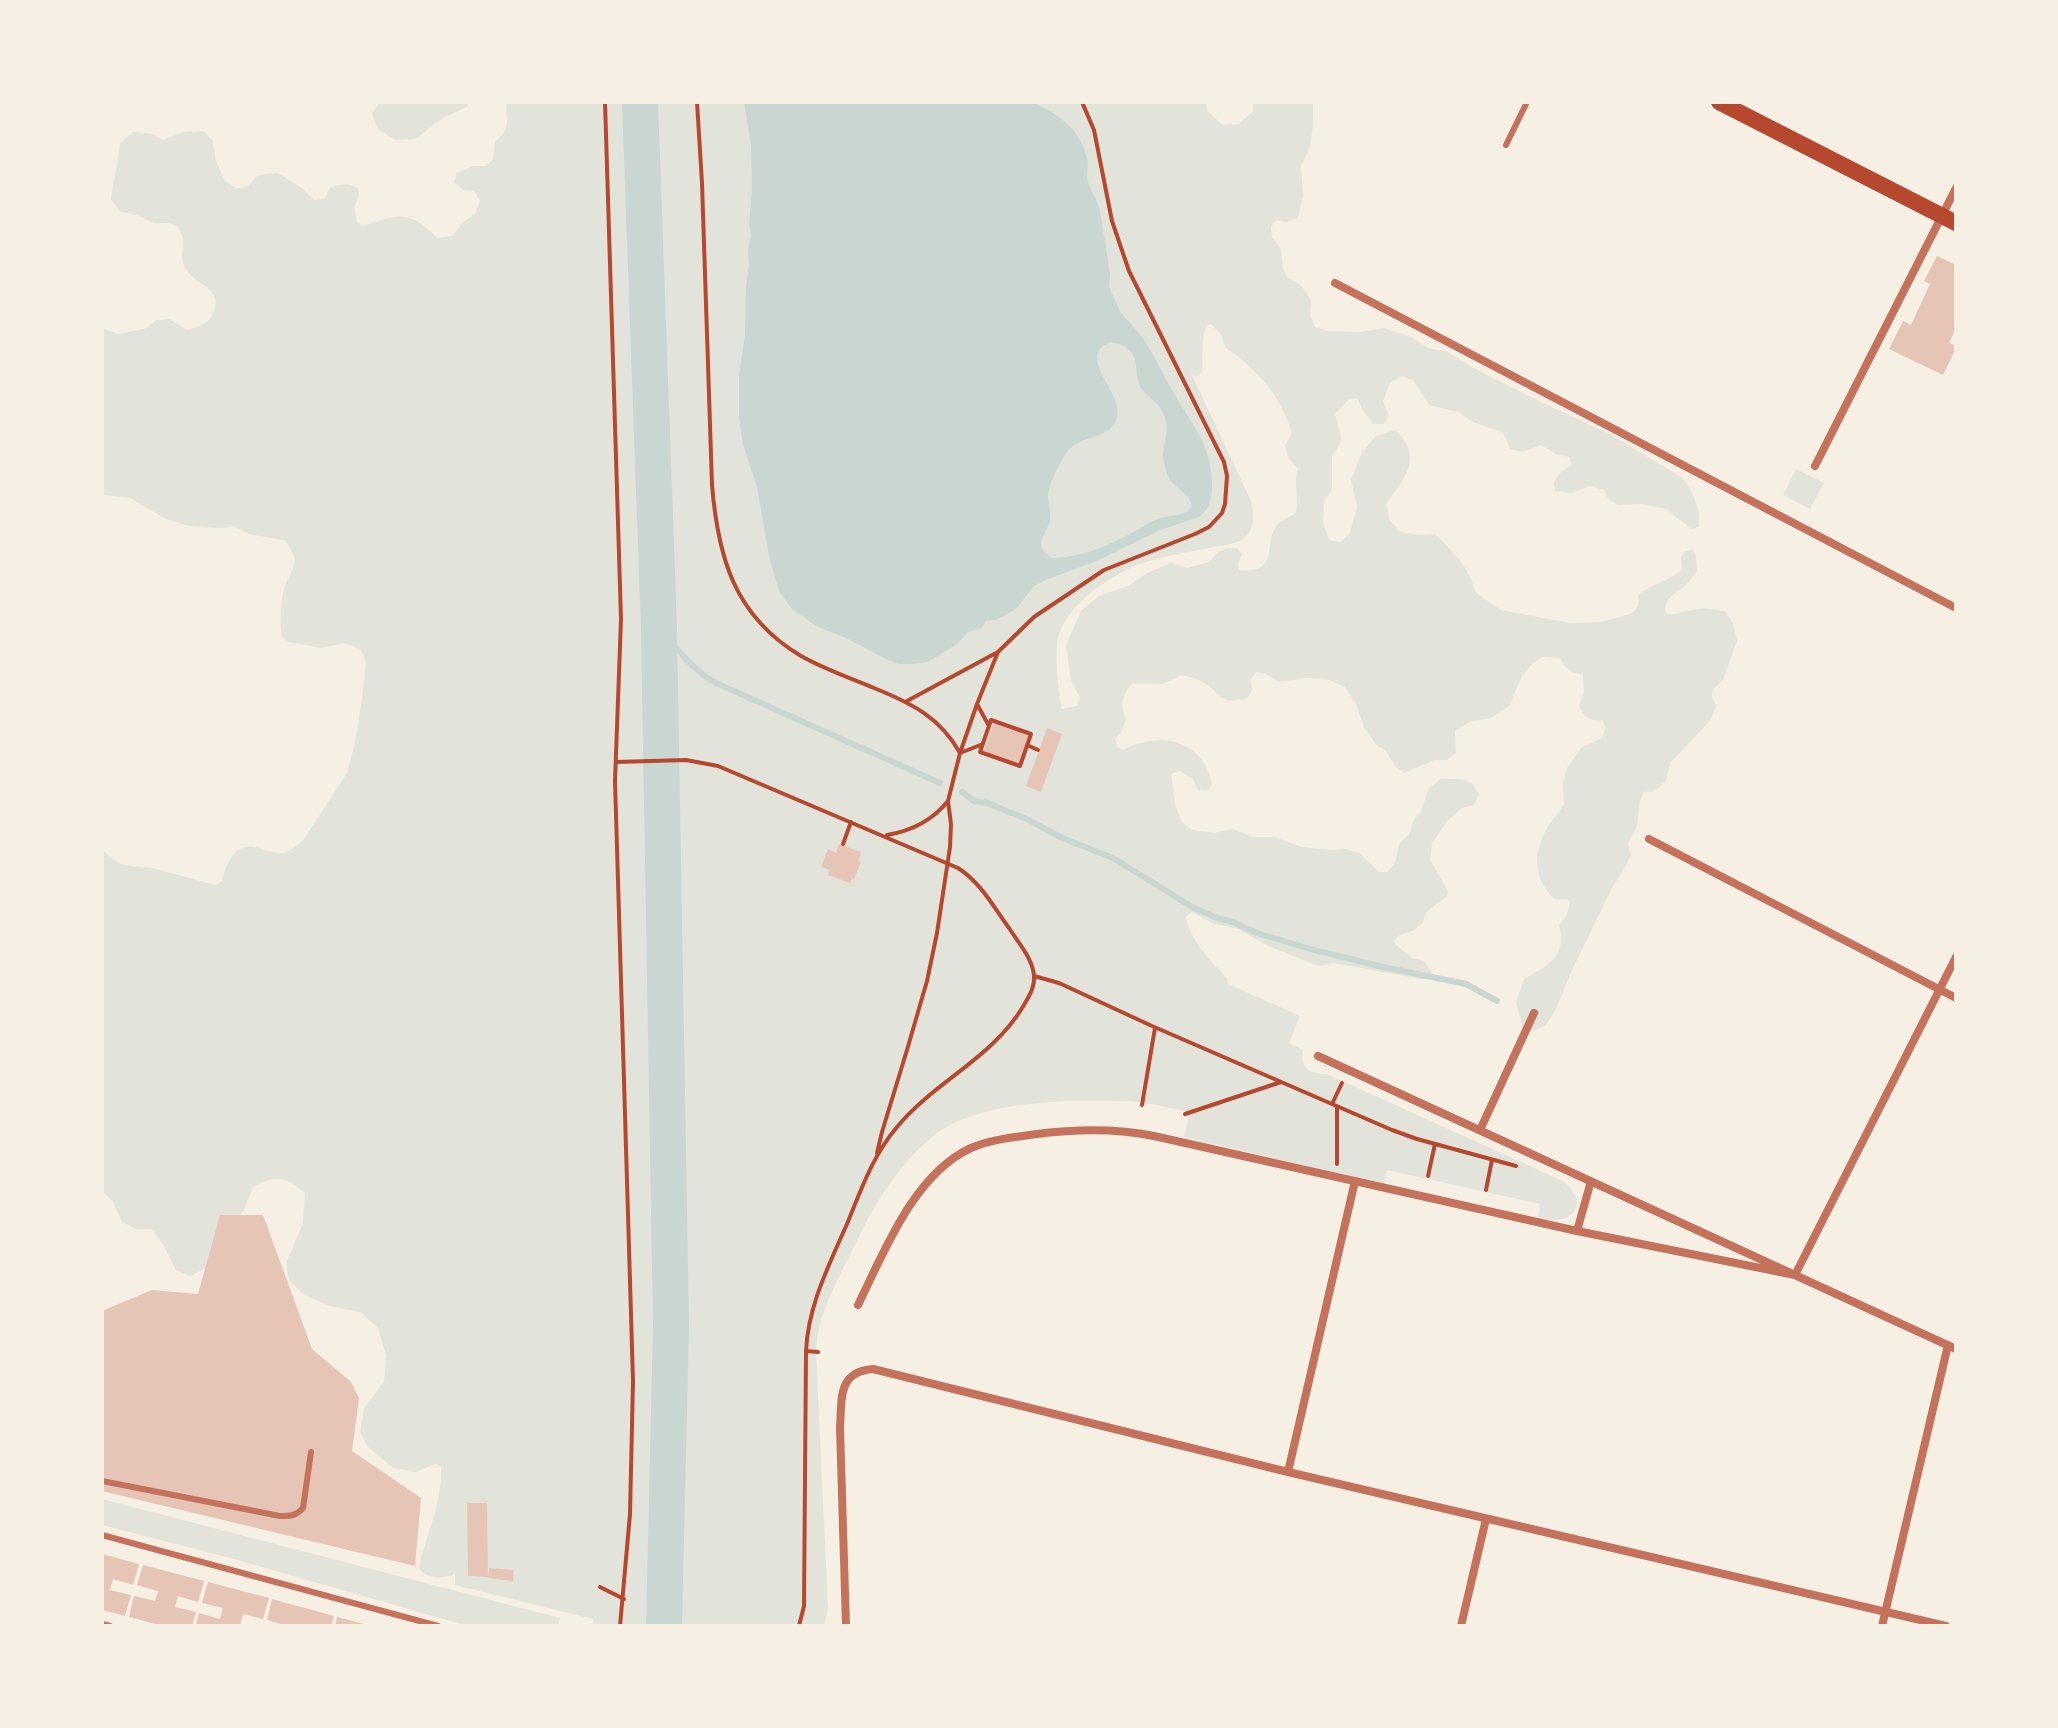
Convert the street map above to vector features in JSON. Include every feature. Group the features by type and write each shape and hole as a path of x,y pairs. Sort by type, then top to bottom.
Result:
{"main road":[{"path":"1719,102 1949,220"}],"street":[{"path":"1815,466 1949,220 1956,188"},
{"path":"1335,283 1956,608"},
{"path":"1649,839 1956,998"},
{"path":"1795,1275 1956,957"},
{"path":"1480,1130 1534,1013"},
{"path":"1318,1056 1952,1347 1882,1626"},
{"path":"858,1305 899,1223 934,1174 950,1160 973,1147 1058,1131 1116,1130 1154,1136 1577,1231 1795,1275"},
{"path":"1288,1472 1355,1181"},
{"path":"1577,1231 1591,1181"},
{"path":"846,1626 841,1400 845,1384 853,1374 873,1369 1288,1472 1946,1626"},
{"path":"1461,1626 1486,1519"}],"lane":[{"path":"1506,145 1527,102"},
{"path":"102,1481 293,1516 303,1508 311,1452"},
{"path":"102,1535 438,1626"},
{"path":"102,1624 110,1626"}],"path":[{"path":"605,102 621,619 616,762 634,1394 630,1514 620,1626"},
{"path":"697,102 712,485 715,521 726,568 747,607 779,641 825,668 907,701 946,732 960,753"},
{"path":"907,701 998,652 1051,605 1104,570 1209,527 1222,513 1228,490 1224,462 1139,294 1120,249 1094,130 1082,102"},
{"path":"877,1153 927,981 939,922 951,824 948,801 960,753 998,652"},
{"path":"977,704 989,726"},
{"path":"991,720 1031,734 1020,766 980,752 983,744 991,720"},
{"path":"960,753 983,744"},
{"path":"1027,745 1038,750"},
{"path":"616,762 686,760 718,766 947,862 980,885 1027,955 1034,976 1059,983 1392,1130 1516,1166"},
{"path":"885,836 912,829 928,820 948,801"},
{"path":"843,844 851,822"},
{"path":"1142,1105 1155,1028"},
{"path":"1185,1114 1281,1082"},
{"path":"1337,1170 1335,1105 1342,1083"},
{"path":"1428,1176 1435,1144"},
{"path":"1486,1190 1492,1160"},
{"path":"806,1351 818,1352"},
{"path":"600,1587 624,1599"}],"shaded area":[{"path":"379,102 469,102 467,107 445,117 415,139 395,140 377,128 372,114"},
{"path":"506,102 1206,102 1207,111 1223,125 1239,124 1253,111 1253,102 1313,102 1310,146 1301,167 1303,196 1298,218 1286,222 1276,220 1271,227 1272,237 1281,249 1287,277 1301,285 1311,300 1310,315 1315,327 1329,331 1360,332 1384,328 1411,337 1430,349 1446,351 1481,372 1608,433 1683,478 1693,494 1699,513 1699,527 1691,529 1667,509 1642,504 1618,505 1609,500 1604,490 1589,486 1572,493 1555,491 1554,482 1571,465 1570,457 1556,454 1541,445 1523,452 1510,449 1503,432 1475,423 1458,412 1429,405 1414,381 1403,376 1390,383 1383,401 1389,416 1384,424 1373,424 1358,399 1349,399 1335,414 1342,440 1332,457 1332,489 1324,502 1323,522 1329,540 1341,542 1350,533 1357,507 1351,480 1362,452 1376,436 1396,430 1409,449 1410,458 1405,476 1386,503 1390,520 1400,532 1435,534 1465,567 1475,592 1501,610 1570,623 1602,622 1633,613 1638,606 1639,594 1682,570 1681,557 1693,549 1697,571 1670,597 1665,613 1717,610 1726,612 1734,626 1737,641 1723,680 1713,689 1716,706 1711,720 1671,762 1665,782 1654,791 1644,792 1637,826 1628,843 1631,855 1573,968 1555,1011 1545,1026 1532,1031 1522,1025 1516,1003 1524,979 1548,964 1558,952 1561,936 1559,925 1567,915 1570,902 1567,899 1555,900 1540,878 1537,862 1540,845 1547,828 1564,804 1563,783 1567,768 1581,748 1602,738 1606,727 1602,720 1588,718 1579,706 1584,691 1583,674 1569,670 1560,658 1542,657 1522,676 1509,706 1491,718 1471,721 1455,731 1456,753 1447,760 1434,760 1404,773 1395,766 1385,750 1377,746 1345,687 1327,679 1279,682 1257,672 1250,680 1253,689 1247,698 1237,700 1225,699 1201,681 1182,675 1162,684 1133,683 1123,700 1126,719 1115,739 1118,747 1123,750 1137,744 1165,740 1190,749 1200,758 1208,770 1212,785 1207,791 1198,790 1193,779 1180,771 1171,774 1175,804 1182,822 1192,830 1214,833 1233,829 1253,837 1274,837 1302,847 1346,849 1359,853 1379,872 1387,872 1421,811 1429,788 1441,779 1462,779 1473,784 1479,795 1474,805 1462,808 1447,821 1432,843 1430,860 1448,891 1447,896 1426,912 1423,922 1414,930 1394,940 1412,958 1424,961 1433,974 1431,978 1421,979 1333,963 1321,966 1266,945 1238,929 1212,923 1192,912 1186,917 1188,926 1197,943 1227,978 1228,984 1300,1016 1289,1043 1303,1050 1303,1061 1308,1069 1327,1074 1563,1181 1572,1190 1577,1206 1568,1217 1549,1220 1538,1218 1540,1204 1387,1170 1384,1184 1184,1137 1188,1119 1185,1111 1142,1103 1062,1101 1007,1107 958,1121 925,1143 889,1185 869,1217 829,1299 820,1325 816,1352 828,1608 824,1626 592,1626 593,1619 455,1585 455,1574 440,1577 427,1575 419,1569 437,1502 441,1466 435,1464 416,1472 393,1468 367,1446 360,1432 364,1408 384,1382 386,1355 378,1328 360,1312 330,1306 304,1295 289,1280 286,1263 303,1223 305,1193 280,1179 268,1180 253,1187 244,1210 224,1236 210,1266 190,1276 176,1270 151,1229 137,1229 122,1222 113,1202 102,1193 102,850 122,865 152,868 216,885 222,881 232,856 241,848 254,847 279,853 297,846 347,773 356,739 366,661 360,649 345,643 321,648 289,642 282,637 282,599 295,562 284,540 248,534 234,526 189,526 166,519 130,498 102,495 102,328 118,334 144,329 157,320 169,319 187,330 208,321 216,305 212,293 191,275 184,264 183,238 177,226 154,223 119,211 111,199 120,143 133,132 153,134 163,140 184,132 204,131 213,141 216,161 225,181 236,188 247,187 258,175 278,173 314,200 325,198 330,187 347,184 358,188 359,196 354,207 357,222 363,226 403,217 419,223 437,238 452,236 462,223 475,214 480,201 474,191 463,190 454,182 457,173 472,166 486,166 493,159 495,142 506,128","holes":["1211,324 1221,335 1226,348 1266,384 1287,420 1292,433 1285,445 1288,458 1298,469 1296,513 1274,530 1269,554 1261,567 1239,570 1242,555 1238,549 1227,548 1209,562 1187,568 1171,563 1147,573 1128,586 1099,596 1081,611 1066,645 1071,680 1080,698 1077,706 1062,709 1057,671 1059,634 1072,612 1091,592 1137,565 1235,543 1250,531 1253,520 1251,501 1191,373 1196,377 1202,372 1206,326"]},
{"path":"744,102 1032,102 1067,123 1079,138 1087,158 1088,182 1100,211 1110,273 1109,287 1121,313 1145,341 1205,447 1212,484 1206,510 1199,517 1158,531 1099,560 1043,581 1033,587 1016,609 996,620 986,621 982,628 968,632 957,644 928,662 899,664 888,660 816,626 792,609 779,591 770,561 757,487 743,445 739,417 739,375 745,335 751,235 751,145","holes":["1111,342 1122,345 1133,355 1142,389 1163,413 1167,428 1163,457 1167,474 1189,498 1192,507 1180,514 1153,521 1098,549 1052,558 1041,545 1050,521 1050,486 1073,446 1105,432 1115,423 1118,413 1116,401 1097,357 1100,348"]},
{"path":"1796,469 1824,483 1810,509 1783,495"},
{"path":"102,1499 560,1618 558,1626 468,1626 102,1525"}],"building":[{"path":"1937,256 1956,265 1956,328 1949,343 1956,348 1943,375 1889,349 1903,321 1911,325 1930,284 1924,281"},
{"path":"993,723 1028,735 1019,764 984,751"},
{"path":"1047,728 1062,734 1041,792 1026,786"},
{"path":"839,844 861,852 858,861 861,862 850,883 828,875 830,870 821,867 828,849 836,853"},
{"path":"220,1215 263,1215 312,1349 351,1382 359,1398 352,1451 421,1498 415,1566 102,1491 102,1311 152,1290 198,1294"},
{"path":"467,1503 487,1503 488,1577 468,1576"},
{"path":"102,1554 139,1564 133,1585 113,1579 110,1590 131,1595 125,1616 102,1610"},
{"path":"143,1565 204,1581 198,1602 178,1596 175,1607 196,1612 192,1626 163,1626 129,1617 134,1596 155,1601 158,1591 137,1585"},
{"path":"489,1568 514,1570 513,1581 488,1578"},
{"path":"208,1582 269,1598 263,1619 243,1614 240,1626 196,1626 199,1613 220,1619 223,1608 202,1603"},
{"path":"272,1599 334,1616 331,1626 288,1626 267,1620"},
{"path":"337,1617 368,1625 368,1626 335,1626"}],"waterway":[{"path":"640,102 659,629 671,1325 664,1626"},
{"path":"659,629 693,666 716,683 940,783"},
{"path":"962,792 974,801 1029,820 1062,838 1113,858 1194,908 1219,919 1314,950 1466,984 1497,1001"}]}
